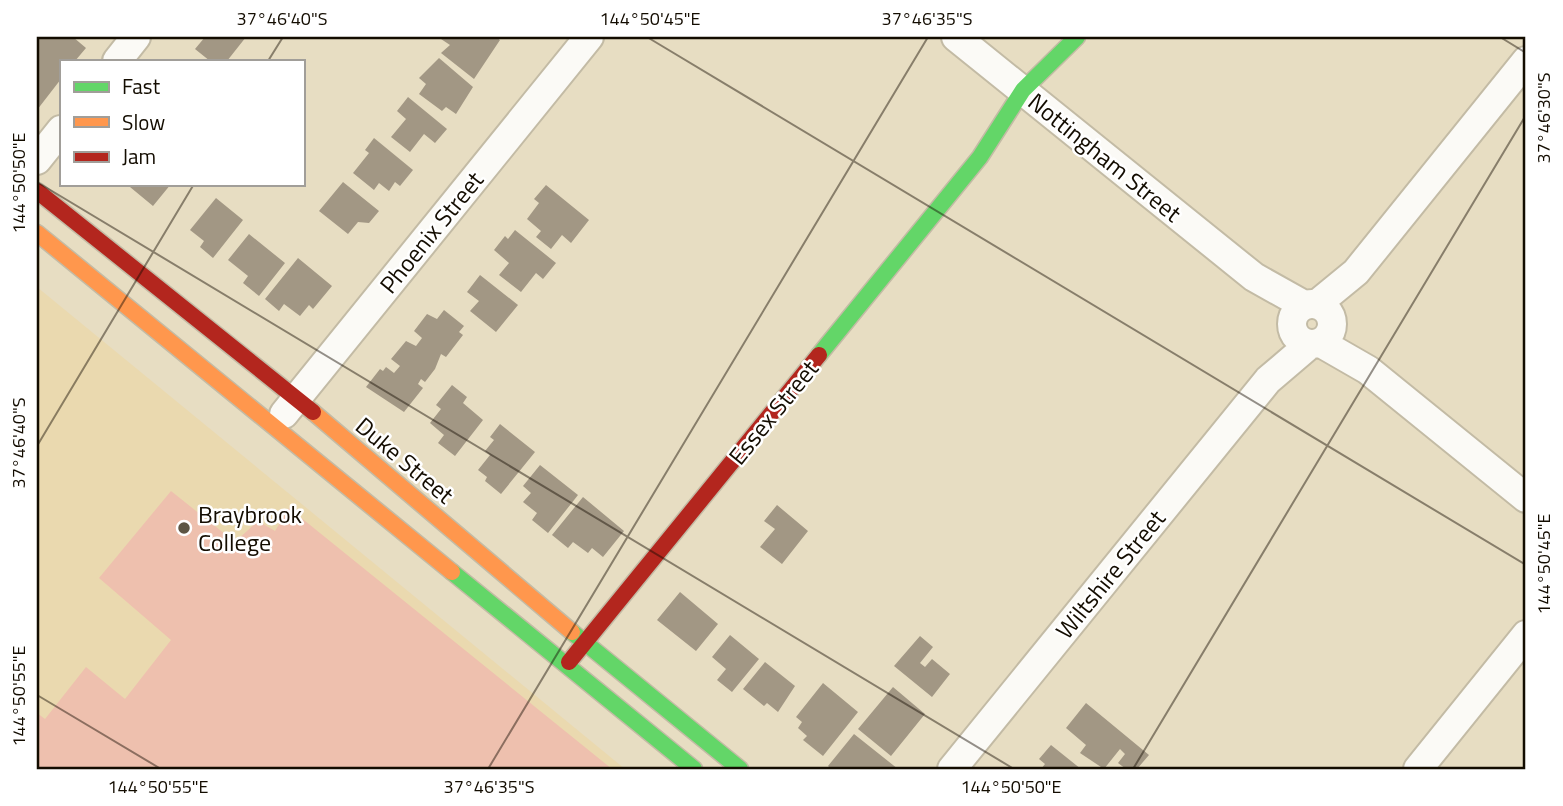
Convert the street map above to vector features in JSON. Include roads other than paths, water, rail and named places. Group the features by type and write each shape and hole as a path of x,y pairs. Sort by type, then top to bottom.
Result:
{"street":[{"path":"118,60 136,37"},
{"name":"Phoenix Street","path":"274,427 589,37"},
{"name":"Nottingham Street","path":"956,37 1526,498"},
{"name":"Essex Street","path":"566,667 1077,37"},
{"name":"Wiltshire Street","path":"952,769 1526,61"},
{"path":"37,160 60,131"},
{"name":"Duke Street","path":"37,191 296,398 585,643 740,769"},
{"path":"37,233 694,769"},
{"path":"1418,769 1526,635"}],"place":[{"name":"Braybrook College","path":"184,528"}]}
